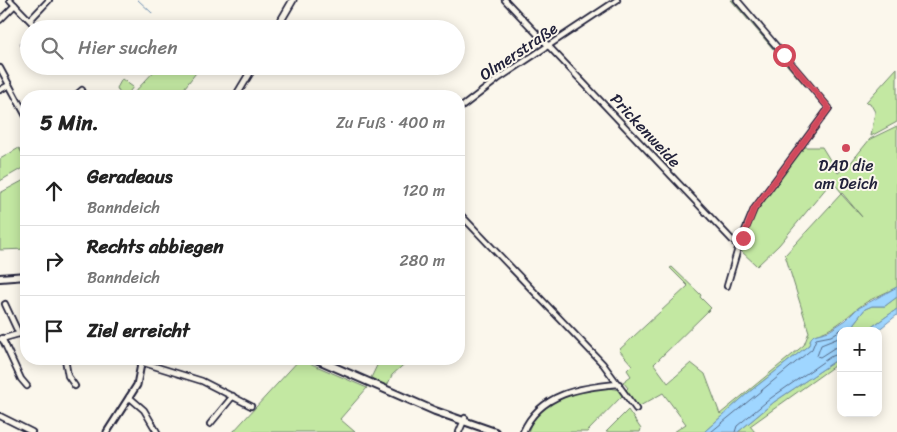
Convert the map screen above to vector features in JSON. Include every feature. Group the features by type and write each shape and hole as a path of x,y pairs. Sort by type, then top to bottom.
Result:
{"main road":[{"path":"281,20 293,0"},
{"path":"240,90 249,75"},
{"path":"0,278 20,276"},
{"path":"329,365 390,392 495,432"}],"street":[{"path":"10,0 30,20 50,0"},
{"name":"Prickenweide","path":"505,0 734,242 739,245"},
{"name":"Olmerstraße","path":"465,105 549,45 617,0"},
{"path":"727,286 739,245 754,209 829,108 736,0"},
{"path":"0,20 15,6"},
{"path":"0,68 20,105"},
{"path":"0,90 9,85"},
{"path":"465,219 603,364 620,384 636,409"},
{"path":"5,304 19,334 1,338 21,379 28,386"},
{"path":"66,365 68,376 75,386"},
{"path":"107,432 140,378 141,365"},
{"path":"156,365 202,381 252,406"},
{"path":"523,432 529,419 548,400 592,386 620,384"},
{"path":"210,424 233,396"},
{"path":"129,397 144,410 157,432"},
{"path":"0,416 32,432"},
{"path":"459,432 464,420"}],"green space":[{"path":"731,0 735,0 807,84 805,86"},
{"path":"897,68 897,122 871,136 875,112 870,103 866,102"},
{"path":"151,75 194,75 183,90 137,90"},
{"path":"122,79 133,87 131,90 118,90 117,88"},
{"path":"897,126 897,287 862,305 833,327 814,335 809,345 748,393 704,432 674,432 686,424 663,393 638,407 626,390 628,388 623,382 631,376 627,370 632,365 619,350 688,286 670,268 672,267 701,295 700,297 711,308 654,364 668,383 691,363 705,374 720,414 804,345 809,332 785,255 841,194 862,217 832,181 779,245 757,266 740,250 753,213 802,147 822,147 838,173 848,166 870,139"},
{"path":"19,148 20,169 0,181 0,159"},
{"path":"20,182 20,249 0,250 0,193"},
{"path":"897,297 897,309 872,327 854,327 854,323 865,309 872,306 885,306"},
{"path":"837,360 837,364 750,426 755,432 738,432 774,402"},
{"path":"294,365 314,365 367,388 340,419 355,432 233,432"},
{"path":"377,365 403,365 392,375 387,386 371,378"},
{"path":"609,388 621,390 624,394 587,432 528,432 533,420 550,403 572,394"},
{"path":"628,410 641,429 640,432 606,432"}],"water":[{"path":"897,287 897,297 885,306 872,306 865,309 854,323 854,327 837,327 837,360 774,402 738,432 704,432 748,393 809,345 814,335 829,331 846,320 857,309"},
{"path":"897,309 897,315 882,327 872,327"}],"waterway":[{"path":"138,0 152,13"}],"place":[{"name":"DAD die am Deich","path":"846,148"}],"route":[{"path":"743,238 754,209 829,108 784,55"}]}
